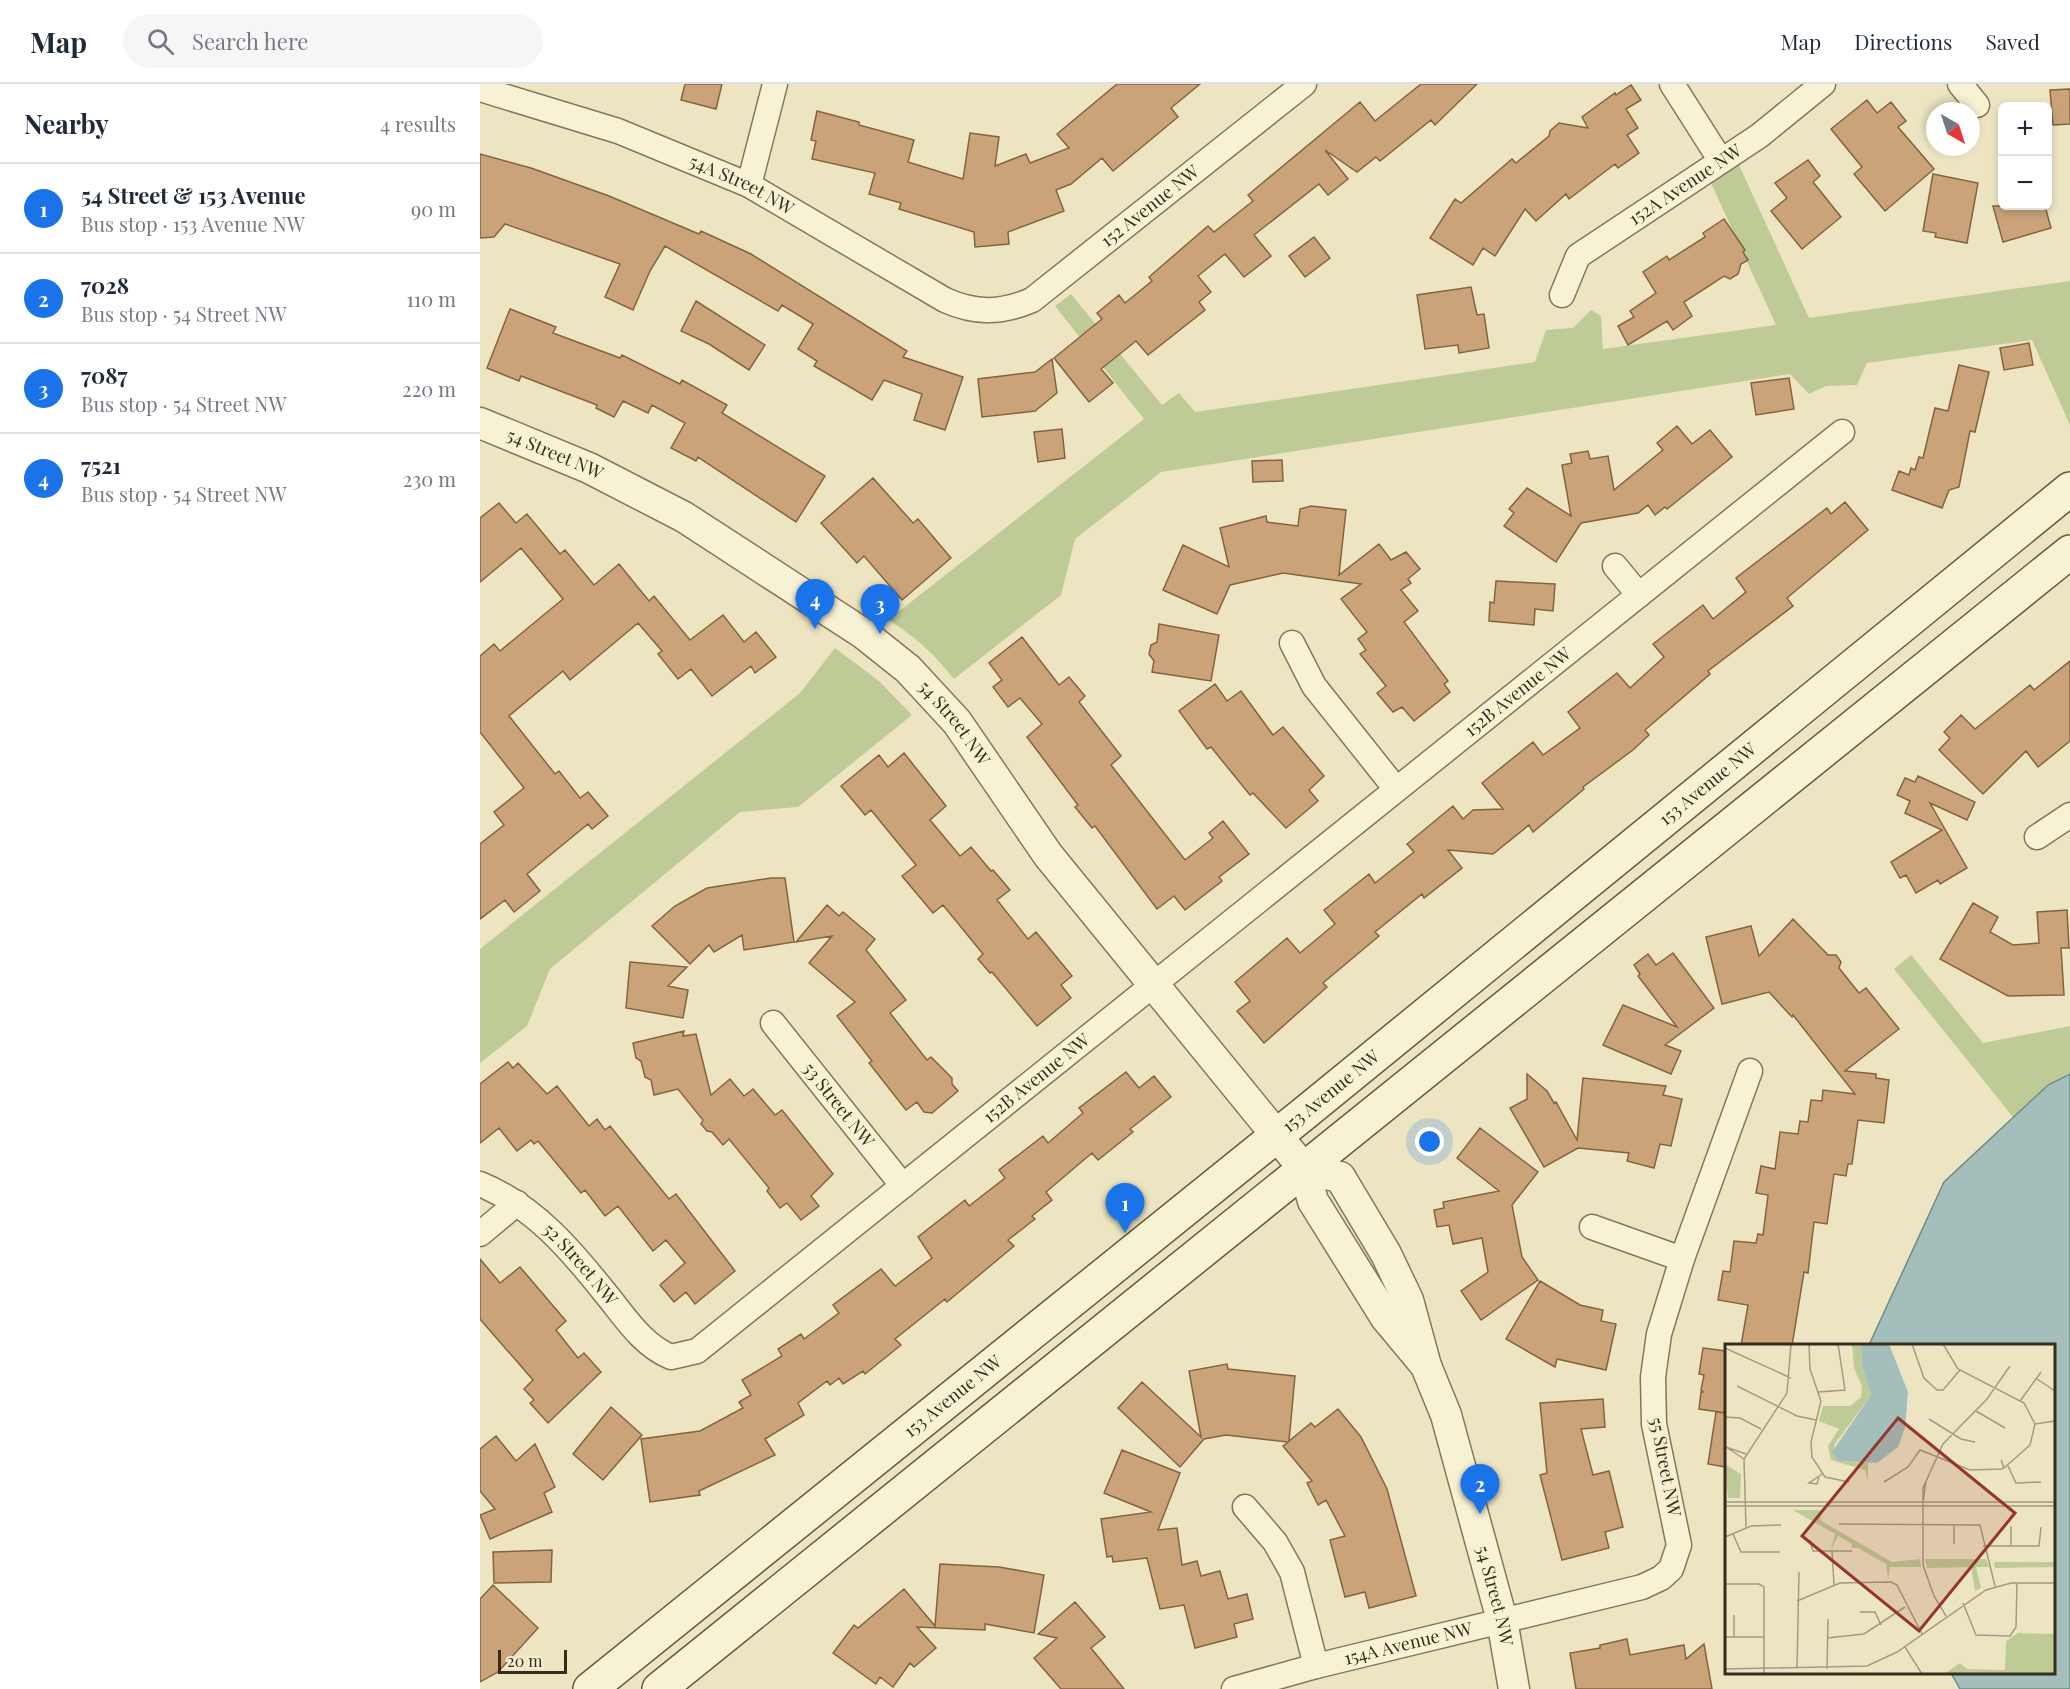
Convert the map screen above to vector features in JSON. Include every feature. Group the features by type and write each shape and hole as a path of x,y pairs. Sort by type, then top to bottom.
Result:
{"main road":[{"name":"153 Avenue NW","path":"590,1689 1276,1136 2070,489"},
{"path":"659,1689 2070,552"}],"street":[{"path":"749,185 775,84"},
{"name":"152 Avenue NW","path":"988,312 1014,308 1032,300 1304,84"},
{"path":"1672,84 1721,161"},
{"name":"152A Avenue NW","path":"1562,295 1578,256 1759,136 1823,84"},
{"path":"1960,84 1975,102"},
{"name":"54A Street NW","path":"480,90 538,105 618,131 749,185 945,300 964,309 988,312"},
{"name":"54 Street NW","path":"480,423 581,464 684,517 888,651 930,691 957,723 1048,855 1304,1169 1340,1177 1364,1215 1408,1300 1426,1366 1446,1415 1502,1620 1514,1689"},
{"name":"152B Avenue NW","path":"671,1357 697,1351 711,1342 1842,432"},
{"path":"1615,566 1639,595"},
{"path":"1292,643 1314,686 1396,789"},
{"path":"2037,837 2070,815"},
{"name":"53 Street NW","path":"773,1023 903,1186"},
{"name":"55 Street NW","path":"1671,1569 1679,1545 1655,1434 1653,1377 1659,1334 1682,1259 1750,1071"},
{"name":"52 Street NW","path":"480,1184 518,1203 544,1224 578,1258 641,1337 660,1353 671,1357"},
{"path":"480,1234 518,1203"},
{"path":"1592,1227 1682,1259"},
{"path":"1245,1507 1275,1542 1292,1572 1316,1666"},
{"name":"154A Avenue NW","path":"1234,1689 1316,1666 1642,1587 1661,1578 1671,1569"}],"green space":[{"path":"1739,165 1809,318 2070,281 2070,425 2032,340 1867,363 1857,385 1826,386 1809,394 1790,374 1161,472 1075,539 1061,595 954,679 924,646 888,620 1144,419 1055,306 1071,294 1162,405 1179,393 1195,412 1535,362 1546,330 1573,328 1591,310 1601,316 1603,349 1776,325 1711,183"},
{"path":"835,648 879,681 912,715 798,807 740,812 550,969 527,1026 480,1063 480,949 800,693"},
{"path":"1911,955 1983,1043 2070,1026 2070,1074 2048,1085 2013,1117 1894,969"}],"water":[{"path":"2070,1074 2070,1689 1960,1689 1952,1674 2055,1674 2055,1344 1869,1344 1944,1182 2048,1085"}],"building":[{"path":"685,84 722,84 716,109 681,100"},
{"path":"1117,84 1200,84 1171,108 1178,117 1113,171 1102,158 1071,184 1056,190 1064,211 1008,232 1009,244 975,247 974,232 899,209 901,203 869,194 875,173 812,159 816,141 811,140 817,111 914,140 908,162 963,179 970,133 999,137 995,166 1026,154 1030,163 1069,148 1057,134"},
{"path":"1421,84 1477,84 1435,125 1431,120 1380,161 1376,157 1357,172 1325,150 1348,179 1328,195 1319,184 1254,235 1271,256 1244,277 1225,254 1198,276 1211,292 1199,302 1205,310 1148,355 1136,341 1101,369 1113,383 1089,402 1054,358 1102,319 1097,313 1119,295 1125,303 1152,281 1149,277 1208,226 1214,232 1253,201 1248,195 1360,102 1375,121"},
{"path":"1631,85 1641,100 1626,109 1638,128 1627,135 1639,153 1618,168 1615,164 1569,199 1566,194 1536,221 1525,209 1495,256 1483,248 1473,265 1430,238 1455,199 1461,203 1512,159 1516,163 1549,136 1550,131 1559,123 1588,128 1582,117 1615,93 1616,95"},
{"path":"2070,89 2070,124 2053,125 2050,90"},
{"path":"1867,100 1877,113 1891,102 1906,121 1898,127 1934,169 1885,211 1854,174 1862,167 1831,129"},
{"path":"480,154 531,168 609,196 699,234 701,231 751,254 907,351 903,357 963,377 945,430 914,420 922,394 884,380 872,400 814,366 817,361 798,349 813,324 782,305 778,311 665,246 650,271 633,310 605,297 620,264 505,224 494,237 480,238"},
{"path":"1808,160 1820,176 1813,182 1841,217 1802,249 1771,211 1787,198 1775,183"},
{"path":"1933,174 1978,183 1967,243 1935,237 1936,233 1923,231"},
{"path":"1993,206 1998,206 1998,210 2046,210 2051,228 2003,242"},
{"path":"1724,219 1745,250 1743,252 1748,260 1741,264 1738,274 1730,279 1724,276 1684,302 1692,316 1673,330 1667,321 1628,345 1618,326 1634,317 1630,311 1656,293 1643,272 1667,256 1669,260 1705,237 1703,233"},
{"path":"1314,237 1330,258 1305,277 1289,256"},
{"path":"1471,287 1477,315 1484,314 1489,348 1459,353 1458,345 1425,349 1417,295"},
{"path":"696,301 765,345 749,370 709,344 681,331"},
{"path":"510,309 556,327 553,333 620,358 622,355 680,384 682,380 727,405 722,413 825,476 796,522 698,457 696,461 671,448 685,423 652,405 648,413 623,401 614,417 596,408 597,405 521,376 519,381 487,368"},
{"path":"2029,343 2033,365 2004,370 2000,348"},
{"path":"1052,359 1057,393 1035,411 982,417 978,379 1035,372"},
{"path":"1959,365 1989,372 1975,432 1970,431 1959,487 1949,490 1942,508 1892,490 1899,471 1909,475 1911,468 1915,470 1919,457 1923,458 1935,408 1948,411"},
{"path":"1789,378 1794,409 1756,415 1751,383"},
{"path":"1677,426 1692,444 1710,430 1732,457 1667,509 1665,507 1655,515 1648,505 1638,513 1581,523 1556,562 1504,526 1514,513 1509,509 1527,488 1571,516 1562,465 1572,463 1570,454 1588,451 1590,459 1608,456 1614,490 1663,450 1657,443"},
{"path":"1062,429 1065,458 1038,462 1034,432"},
{"path":"1282,460 1283,481 1253,482 1252,461"},
{"path":"873,478 913,523 918,519 951,558 902,600 864,556 857,563 821,523"},
{"path":"1845,502 1868,530 1787,598 1793,606 1708,671 1710,674 1645,730 1649,735 1633,750 1583,787 1584,789 1533,832 1529,825 1493,854 1448,850 1462,868 1424,898 1422,894 1375,932 1379,936 1323,983 1327,987 1264,1043 1237,1011 1250,1001 1235,982 1287,938 1300,953 1335,924 1324,910 1369,874 1375,883 1414,852 1407,844 1453,806 1463,819 1473,810 1503,809 1482,783 1533,742 1543,755 1580,728 1568,712 1617,673 1630,688 1664,657 1653,644 1703,605 1713,619 1746,592 1736,578 1827,508 1831,514"},
{"path":"499,503 516,523 527,514 560,554 565,550 594,585 619,564 649,601 654,596 690,640 723,615 744,642 756,632 776,657 755,673 751,666 712,696 691,669 678,679 658,654 662,651 638,623 570,680 563,671 509,716 555,774 559,771 580,798 588,792 608,816 592,829 588,824 527,874 540,891 514,912 505,900 480,919 480,844 504,825 494,812 524,788 480,732 480,656 494,644 500,651 563,599 521,548 480,582 480,518"},
{"path":"1311,506 1346,510 1339,575 1379,544 1391,560 1406,552 1420,569 1408,579 1411,583 1401,590 1418,611 1404,622 1448,681 1444,684 1450,692 1414,721 1402,707 1393,712 1377,693 1386,686 1360,654 1366,650 1358,639 1367,632 1341,599 1361,584 1283,573 1230,585 1217,614 1163,590 1183,545 1229,567 1220,528 1266,516 1267,522 1298,526 1300,509"},
{"path":"1496,581 1555,584 1553,611 1535,609 1534,625 1489,621 1490,602 1494,603"},
{"path":"1159,624 1219,635 1211,681 1152,672 1154,661 1149,654 1151,645 1157,642"},
{"path":"1022,637 1059,685 1069,677 1085,696 1079,702 1121,756 1111,765 1185,860 1213,838 1209,833 1223,821 1249,854 1219,877 1222,881 1185,910 1174,896 1157,909 1095,826 1092,828 1075,807 1078,805 1027,737 1042,724 1020,698 1008,707 993,687 1002,680 989,663"},
{"path":"2070,661 2070,741 2038,767 2026,751 1983,794 1939,750 1950,738 1944,732 1961,715 1975,729 2030,685 2034,690"},
{"path":"1215,684 1227,701 1241,691 1273,735 1283,727 1324,776 1309,790 1318,801 1286,828 1253,793 1250,795 1211,747 1207,749 1179,711"},
{"path":"904,753 946,806 930,820 960,856 971,847 991,871 993,870 1010,890 997,900 1028,939 1036,932 1072,976 1061,985 1071,998 1037,1026 992,972 990,973 978,959 983,954 943,905 933,913 902,876 916,865 871,810 865,815 841,786 879,755 888,767"},
{"path":"1918,776 1975,802 1967,820 1930,803 1967,868 1940,884 1938,880 1916,893 1906,875 1900,878 1891,862 1942,830 1905,813 1910,801 1897,795 1905,778 1915,782"},
{"path":"785,878 794,942 744,950 742,935 714,952 709,945 690,964 652,926 675,906 707,888"},
{"path":"1973,903 1998,917 1990,932 2013,945 2039,943 2037,912 2067,910 2069,948 2061,948 2064,995 2008,996 1940,959"},
{"path":"827,905 839,916 843,912 875,939 866,950 906,1000 890,1013 927,1060 931,1057 952,1078 952,1084 958,1091 932,1113 924,1112 917,1102 906,1110 869,1063 872,1061 837,1016 855,1002 809,963 832,936 796,942"},
{"path":"1793,919 1828,955 1836,955 1841,962 1839,968 1859,993 1866,988 1899,1029 1845,1071 1876,1074 1876,1078 1889,1080 1884,1123 1858,1120 1852,1164 1848,1164 1846,1176 1834,1174 1827,1224 1814,1222 1808,1273 1804,1272 1792,1344 1741,1344 1748,1305 1718,1300 1723,1271 1730,1272 1734,1241 1756,1243 1758,1234 1763,1235 1768,1195 1756,1193 1761,1166 1775,1169 1780,1132 1798,1134 1800,1121 1808,1122 1811,1100 1822,1101 1823,1090 1855,1094 1793,1015 1792,1017 1769,992 1722,1004 1706,937 1751,926 1759,956"},
{"path":"1673,953 1714,1008 1665,1045 1681,1051 1671,1074 1603,1045 1623,1005 1677,1027 1638,976 1640,974 1634,965 1648,954 1656,965"},
{"path":"630,962 687,967 668,986 688,990 683,1018 626,1008"},
{"path":"684,1031 683,1036 696,1034 711,1095 730,1079 744,1096 753,1089 775,1115 782,1110 833,1174 811,1196 819,1206 801,1220 787,1203 780,1208 767,1191 769,1188 729,1139 723,1145 712,1132 707,1131 701,1124 703,1120 678,1089 654,1095 651,1080 645,1077 641,1061 636,1058 633,1043"},
{"path":"508,1062 513,1068 518,1063 547,1094 557,1086 589,1126 597,1119 605,1130 610,1126 669,1199 676,1194 735,1271 695,1304 686,1292 674,1302 660,1285 685,1263 666,1240 653,1251 618,1206 605,1216 585,1190 581,1193 538,1141 534,1144 531,1140 517,1151 499,1128 480,1143 480,1084"},
{"path":"1126,1072 1139,1088 1154,1076 1171,1097 1130,1129 1133,1132 1098,1160 1092,1153 1046,1192 1052,1200 1032,1216 1035,1219 1008,1240 1014,1246 947,1302 945,1299 895,1339 901,1345 865,1374 863,1371 843,1384 839,1378 830,1385 827,1381 798,1403 804,1415 765,1439 775,1455 699,1491 700,1495 650,1502 641,1439 700,1431 743,1408 739,1402 751,1395 742,1380 782,1356 778,1349 801,1334 804,1339 839,1313 833,1305 881,1269 895,1286 932,1258 918,1237 965,1200 969,1206 1005,1178 999,1170 1043,1136 1048,1143 1083,1113 1079,1108"},
{"path":"1527,1074 1547,1091 1554,1103 1556,1102 1577,1140 1583,1078 1666,1086 1663,1095 1682,1099 1671,1146 1660,1144 1654,1168 1627,1161 1629,1153 1578,1148 1544,1167 1510,1108 1527,1099"},
{"path":"1480,1128 1538,1172 1512,1205 1522,1257 1538,1280 1481,1320 1461,1291 1488,1272 1482,1238 1453,1244 1449,1225 1437,1227 1434,1210 1444,1208 1443,1202 1499,1191 1457,1158"},
{"path":"480,1259 500,1283 520,1267 566,1321 556,1330 578,1358 584,1353 601,1372 548,1423 530,1403 534,1400 524,1389 533,1380 480,1319"},
{"path":"1540,1281 1580,1305 1603,1310 1601,1321 1616,1324 1606,1370 1557,1359 1555,1367 1506,1339"},
{"path":"1703,1348 1725,1351 1725,1413 1699,1409 1704,1375 1699,1374"},
{"path":"1227,1364 1228,1369 1295,1376 1289,1441 1311,1423 1315,1427 1338,1409 1361,1437 1387,1489 1416,1596 1369,1608 1365,1592 1345,1597 1330,1540 1345,1536 1326,1500 1318,1505 1307,1483 1312,1481 1283,1446 1288,1442 1226,1435 1204,1439 1180,1467 1118,1408 1142,1382 1201,1437 1189,1371"},
{"path":"1603,1399 1605,1427 1581,1429 1593,1475 1609,1471 1623,1527 1605,1532 1609,1548 1562,1560 1540,1475 1547,1473 1540,1403"},
{"path":"611,1407 642,1435 603,1480 573,1454"},
{"path":"1716,1412 1725,1413 1725,1467 1708,1464"},
{"path":"496,1436 516,1461 535,1444 555,1487 544,1493 552,1512 490,1539 480,1515 495,1509 480,1491 480,1449"},
{"path":"1122,1450 1180,1473 1158,1530 1177,1528 1182,1565 1197,1561 1201,1576 1220,1571 1228,1599 1247,1594 1253,1619 1234,1624 1237,1637 1195,1648 1184,1605 1160,1609 1147,1558 1113,1562 1112,1556 1107,1557 1101,1519 1151,1512 1104,1493"},
{"path":"552,1550 551,1582 494,1583 493,1552"},
{"path":"940,1564 999,1567 1044,1575 1034,1633 985,1624 985,1630 917,1627 936,1648 914,1667 910,1663 893,1687 880,1677 876,1684 833,1653 854,1625 858,1628 904,1589 935,1626"},
{"path":"493,1585 538,1628 498,1672 480,1682 480,1599"},
{"path":"1075,1602 1105,1637 1091,1648 1124,1689 1061,1689 1034,1658 1057,1638 1038,1634"},
{"path":"1627,1639 1630,1655 1684,1645 1686,1659 1704,1644 1712,1689 1576,1689 1570,1653 1600,1648 1600,1645"}],"place":[{"name":"7521","path":"815,629"},
{"name":"7087","path":"880,634"},
{"name":"54 Street & 153 Avenue","path":"1125,1233"},
{"name":"7028","path":"1480,1514"}]}
